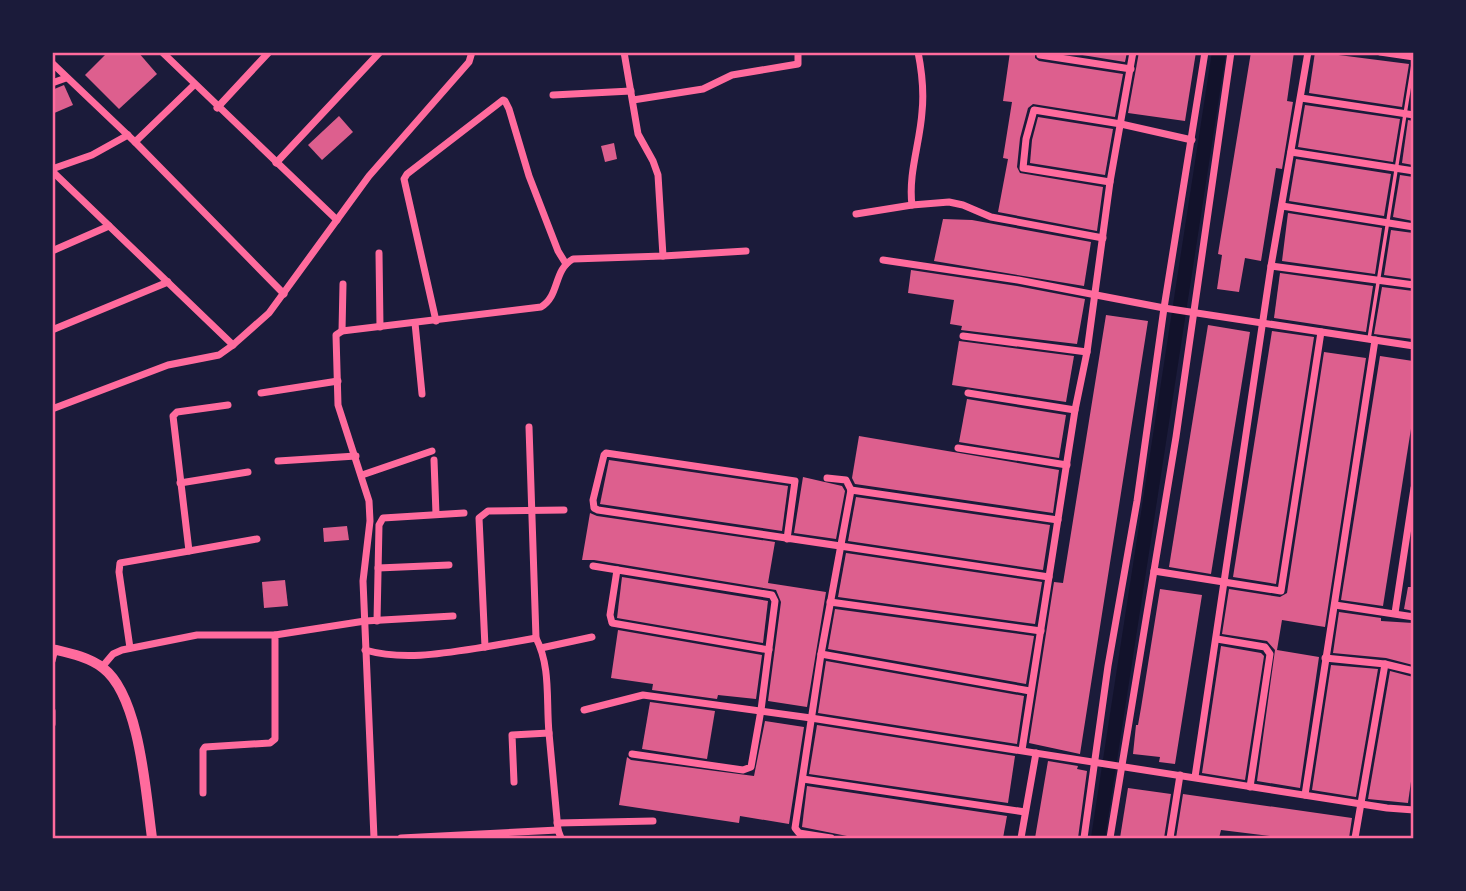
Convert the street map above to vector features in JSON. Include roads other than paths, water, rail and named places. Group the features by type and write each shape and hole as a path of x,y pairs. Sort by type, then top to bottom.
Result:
{"main road":[{"path":"54,649 102,667 115,679 132,716 152,838"}],"street":[{"path":"162,52 337,220"},
{"path":"218,108 269,52"},
{"path":"275,163 380,52"},
{"path":"52,409 168,365 219,355 233,345 269,313 369,176 469,62 472,52"},
{"path":"624,52 638,134 649,151 658,175 663,256"},
{"path":"632,100 703,89 732,75 798,64 798,52"},
{"path":"912,205 911,183 923,111 918,52"},
{"path":"1022,750 1075,410 1087,352 1110,182 1133,52"},
{"path":"1084,838 1098,762 1108,666 1137,501 1205,52"},
{"path":"1110,838 1154,571 1189,311 1231,52"},
{"path":"1195,777 1262,321 1308,52"},
{"path":"1380,52 1413,57"},
{"path":"1040,55 1130,69"},
{"path":"52,63 128,135 284,294"},
{"path":"52,83 66,78"},
{"path":"135,142 194,85"},
{"path":"553,95 631,91"},
{"path":"1301,98 1413,115"},
{"path":"436,321 404,179 503,100 509,109 529,176 556,248 566,264"},
{"path":"1110,182 1023,168 1026,139 1034,110 1121,124 1192,140"},
{"path":"128,135 92,155 52,170 233,345"},
{"path":"1291,152 1413,171"},
{"path":"856,214 950,202 991,218 1102,238"},
{"path":"1282,206 1413,227"},
{"path":"52,251 109,226"},
{"path":"374,838 363,581 370,511 362,475 338,405 336,337 342,331 541,307 552,299 559,276 566,264 573,259 623,259 746,251"},
{"path":"379,253 380,327"},
{"path":"883,260 1413,346"},
{"path":"1271,266 1413,285"},
{"path":"52,330 168,282"},
{"path":"342,331 343,284"},
{"path":"415,323 422,394"},
{"path":"1154,571 1281,591 1321,332"},
{"path":"963,336 1087,352"},
{"path":"1305,795 1372,339"},
{"path":"261,393 338,382"},
{"path":"968,393 1075,410"},
{"path":"189,551 173,415 177,412 228,405"},
{"path":"529,427 536,638 546,669 549,733 561,838"},
{"path":"958,449 1067,465"},
{"path":"362,475 432,451"},
{"path":"787,539 795,481 613,454 604,455 593,500 596,509 787,539 1049,577"},
{"path":"278,461 356,456"},
{"path":"433,460 436,514"},
{"path":"180,483 248,472"},
{"path":"827,478 846,480 850,490 821,654 795,828 799,833 831,838"},
{"path":"1395,613 1413,488"},
{"path":"850,490 1058,520"},
{"path":"485,647 479,518 488,511 564,510"},
{"path":"377,621 379,525 383,518 464,513"},
{"path":"130,648 120,563 257,539"},
{"path":"378,568 449,565"},
{"path":"593,566 772,595 775,601 761,710 752,764 747,770 632,754"},
{"path":"617,570 610,615 612,623 769,650"},
{"path":"830,602 1041,631"},
{"path":"1335,605 1413,617"},
{"path":"102,667 113,654 130,648 197,635 275,635 365,621 453,615"},
{"path":"203,793 205,747 270,743 275,740 275,635"},
{"path":"541,648 592,637"},
{"path":"365,650 401,655 444,653 536,638"},
{"path":"1217,639 1265,646 1270,654 1251,787"},
{"path":"52,661 54,649"},
{"path":"821,654 1030,691"},
{"path":"1325,658 1385,664 1413,671"},
{"path":"1355,838 1385,664"},
{"path":"584,710 643,695 761,710 1413,810"},
{"path":"52,711 52,724"},
{"path":"514,782 512,736 549,733"},
{"path":"1021,838 1036,752"},
{"path":"1170,838 1181,775"},
{"path":"803,779 1025,812"},
{"path":"403,838 653,821"}],"lane":[{"path":"1372,339 1378,281 1413,57"}],"waterway":[{"path":"1098,838 1219,52"}]}
